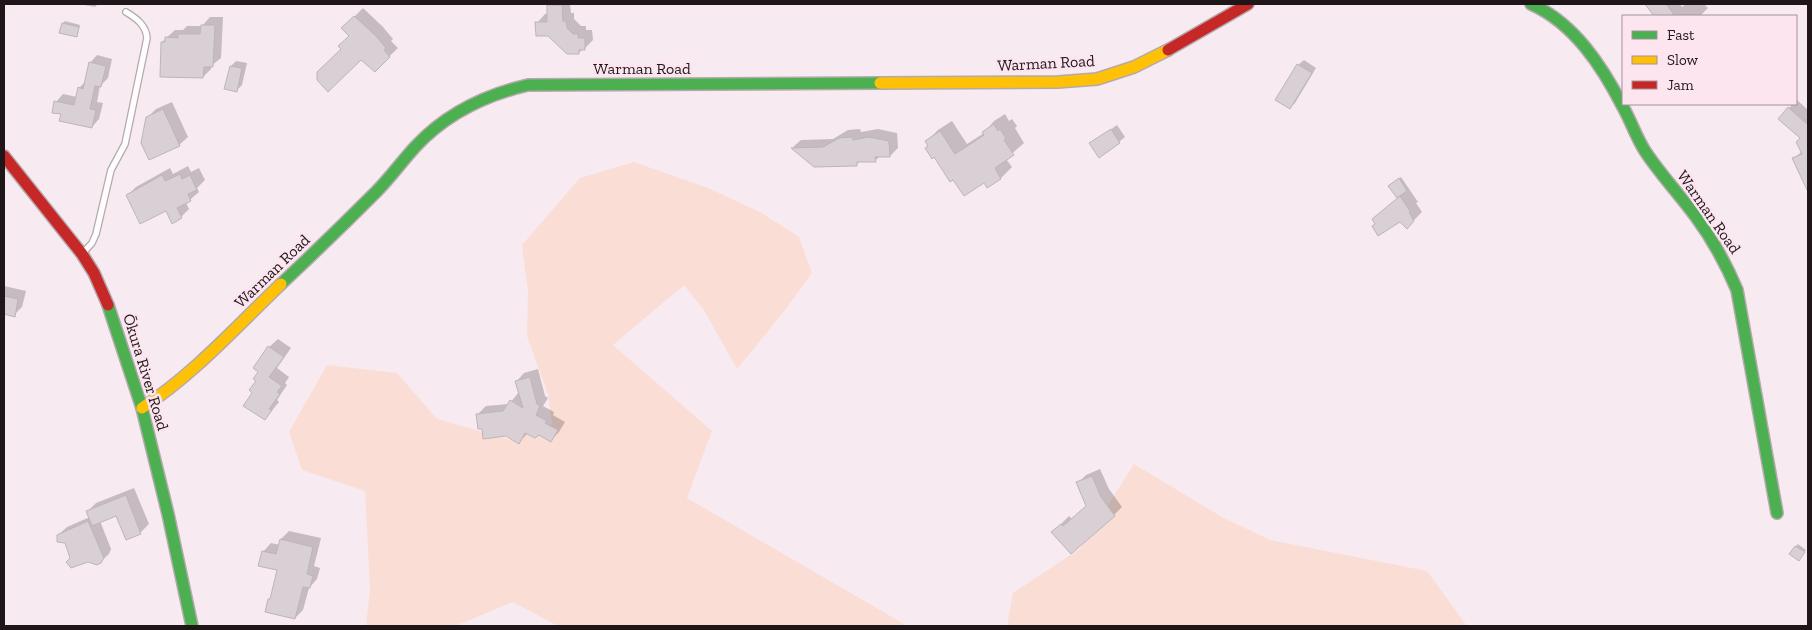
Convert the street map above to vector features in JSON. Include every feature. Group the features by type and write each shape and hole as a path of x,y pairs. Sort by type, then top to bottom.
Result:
{"street":[{"name":"Warman Road","path":"142,408 160,396 196,366 367,202 437,126 471,104 490,95 528,85 1048,82 1097,78 1134,68 1248,4"},
{"name":"Warman Road","path":"1531,4 1540,7 1568,27 1592,58 1622,103"},
{"name":"Warman Road","path":"1623,105 1645,151 1724,257 1737,290 1777,513"},
{"name":"Ōkura River Road","path":"4,156 82,254 94,273 110,309 142,408 168,514 192,626"}],"lane":[{"path":"82,254 88,249 96,234 110,170 125,144 146,38 145,29 140,22 126,12"}],"shaded area":[{"path":"634,162 708,188 760,212 799,237 812,273 782,314 737,369 704,310 684,285 613,345 712,431 687,498 904,624 903,626 558,626 513,602 455,626 366,626 370,589 365,491 302,470 289,432 327,365 397,373 437,419 512,440 552,424 548,394 527,336 528,292 522,245 580,178"},
{"path":"1134,464 1222,517 1270,540 1427,571 1467,626 1007,626 1013,593 1081,548"}],"building":[{"path":"1645,4 1666,4 1674,15 1653,15"},
{"path":"547,5 562,5 563,21 566,21 567,28 573,34 578,34 578,38 585,38 585,50 579,50 579,54 567,54 548,36 536,36 535,22 547,22"},
{"path":"354,16 375,35 386,48 384,50 390,57 375,72 361,60 328,92 317,80 317,72 341,49 338,46 349,36 341,28"},
{"path":"62,23 79,27 77,37 59,33"},
{"path":"201,25 215,25 213,67 204,67 203,78 160,77 161,42 165,42 165,37 178,38 178,34 200,34"},
{"path":"89,62 106,66 101,87 95,86 90,109 96,110 92,128 59,121 61,114 52,113 54,101 74,105 78,87 83,89"},
{"path":"1297,64 1312,73 1290,109 1275,100"},
{"path":"230,66 242,68 237,92 224,89"},
{"path":"1788,107 1808,125 1808,192 1792,158 1802,154 1796,142 1800,138 1778,119"},
{"path":"163,109 180,146 149,160 141,143 146,117"},
{"path":"994,124 998,131 1000,129 1006,138 1004,140 1014,155 995,168 1001,179 987,188 984,183 964,196 953,180 950,182 934,157 932,159 925,148 928,146 925,141 940,131 955,154 984,135 982,132"},
{"path":"1111,129 1120,143 1099,158 1089,143"},
{"path":"853,137 853,140 869,137 889,141 890,157 875,157 876,162 857,162 857,166 814,167 791,148 823,147 839,138"},
{"path":"180,174 182,179 190,175 197,190 188,194 191,201 177,208 182,218 172,224 166,211 140,224 126,195 162,175 165,181"},
{"path":"1399,178 1407,191 1397,198 1388,186"},
{"path":"1400,196 1414,221 1407,229 1400,222 1378,236 1372,226 1375,224 1372,219"},
{"path":"4,296 18,299 15,317 4,314"},
{"path":"268,346 284,357 269,377 282,386 277,392 280,394 269,409 272,410 265,420 243,406 252,393 249,390 256,381 253,379 258,372 253,368"},
{"path":"530,377 537,404 540,406 536,415 547,421 545,423 558,430 551,442 539,435 535,438 525,433 519,444 506,436 483,439 482,429 478,429 476,414 503,411 510,400 523,408 515,381"},
{"path":"1092,476 1101,497 1115,516 1071,554 1051,532 1061,524 1063,526 1086,506 1076,482"},
{"path":"126,495 141,534 126,540 116,516 92,526 86,511"},
{"path":"88,521 104,558 97,565 88,562 71,568 66,562 70,558 65,543 57,542 57,535"},
{"path":"280,539 313,547 307,574 313,576 310,588 303,587 295,619 265,612 277,570 258,566 262,551 276,554"},
{"path":"1795,546 1805,552 1799,561 1789,554"}],"traffic: fast":[{"path":"1531,4 1561,22 1585,47 1606,76 1622,105"},
{"path":"281,284 387,181 428,134 454,115 497,94 528,85 880,83"},
{"path":"1622,105 1645,151 1714,243 1737,290 1777,513"},
{"path":"108,305 142,408 168,514 192,626"}],"traffic: slow":[{"path":"880,83 1058,82 1097,79 1134,67 1168,50"},
{"path":"142,408 197,365 281,284"}],"traffic: jam":[{"path":"1168,50 1248,4"},
{"path":"4,156 82,254 94,273 108,305"}]}
